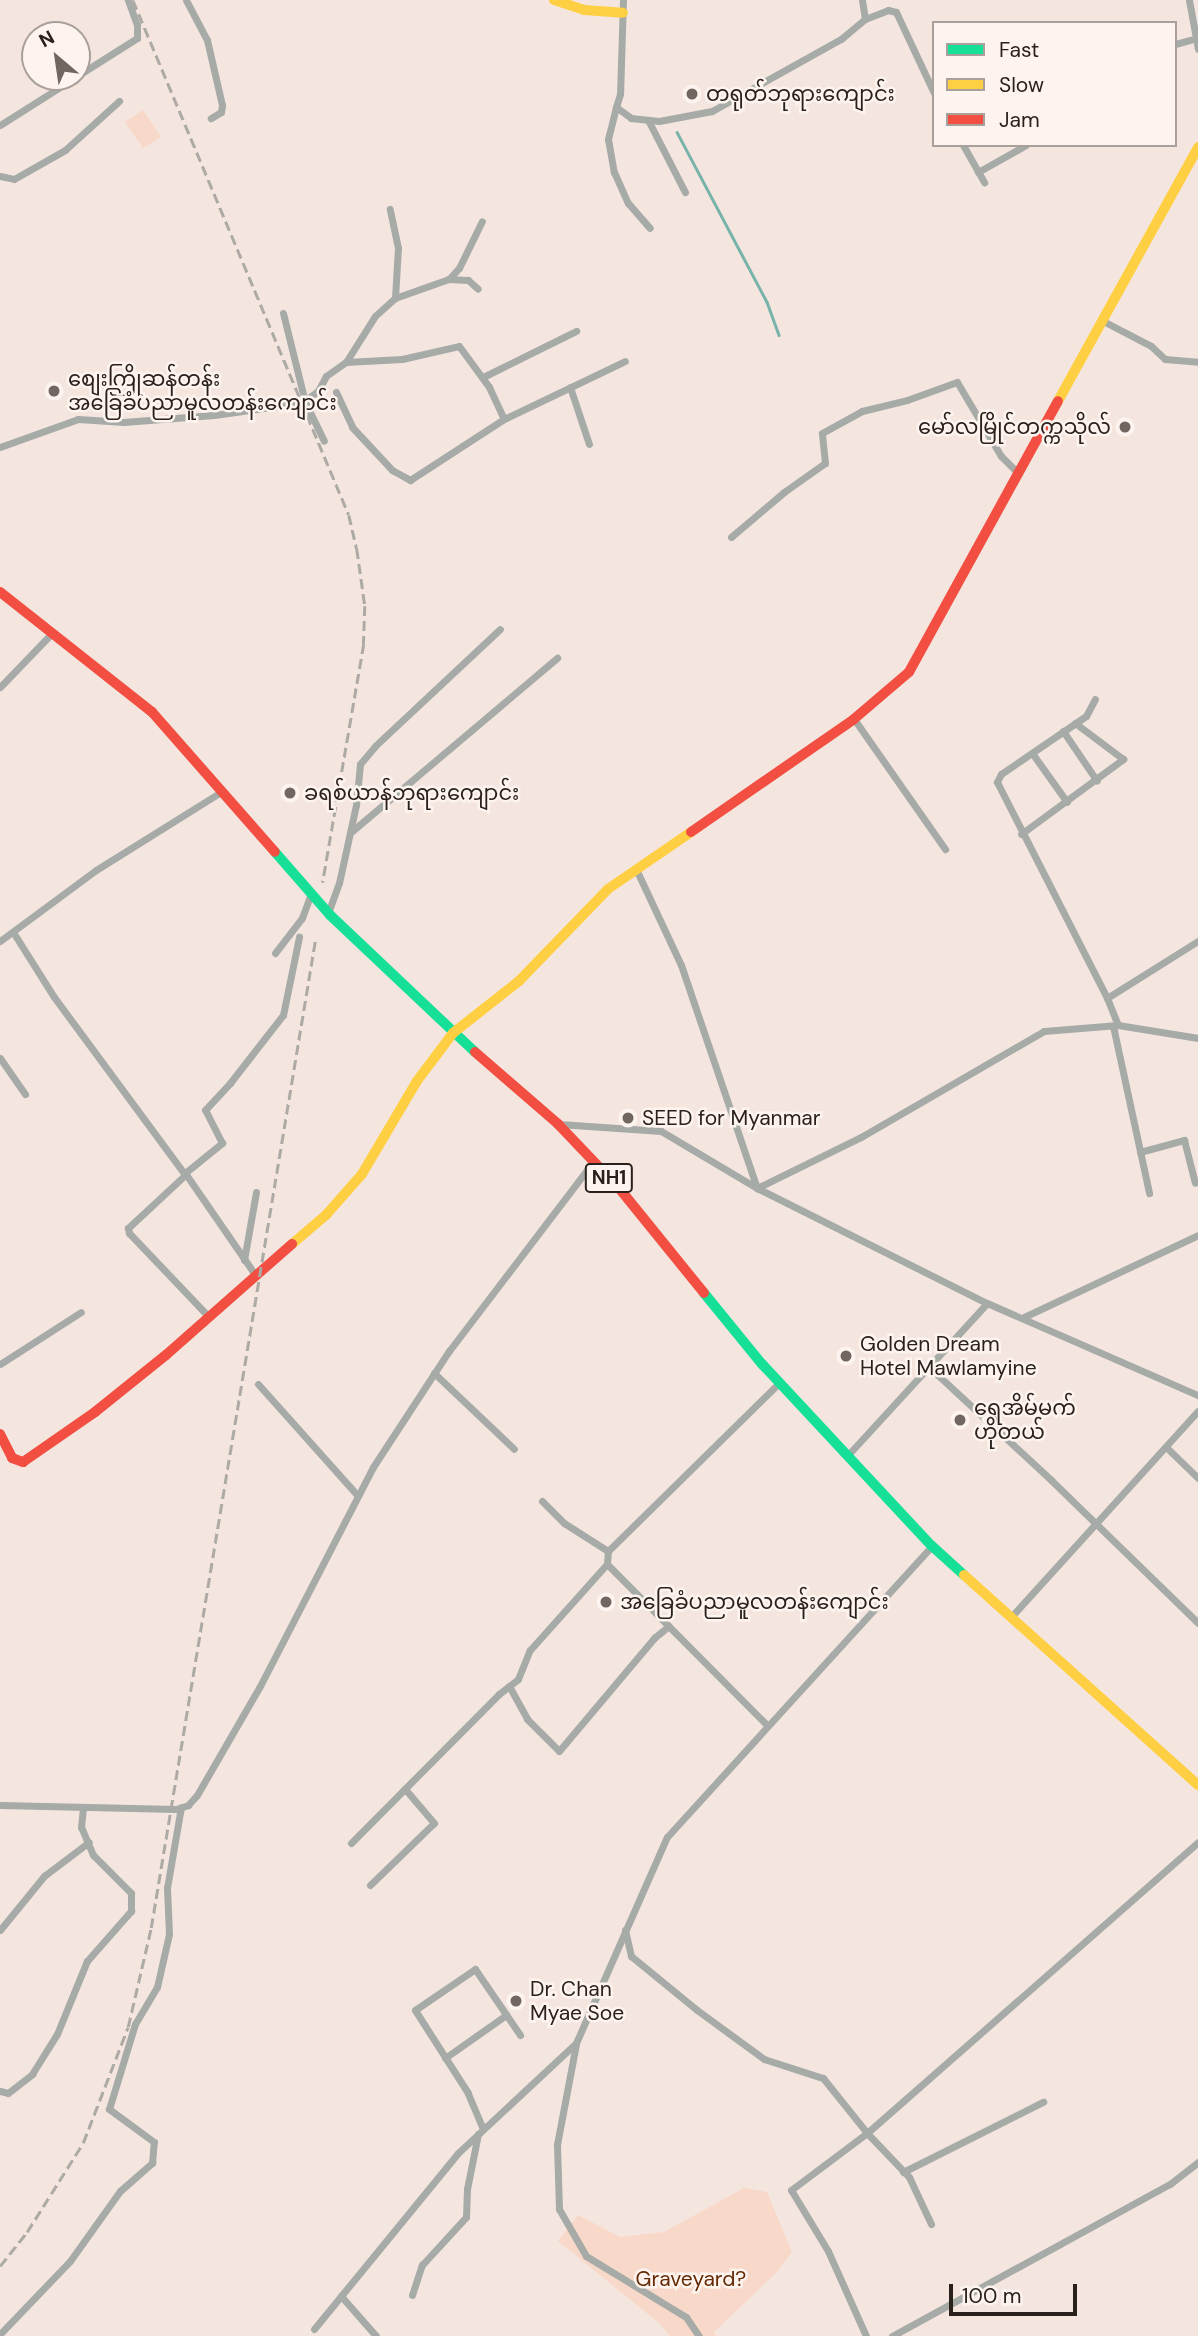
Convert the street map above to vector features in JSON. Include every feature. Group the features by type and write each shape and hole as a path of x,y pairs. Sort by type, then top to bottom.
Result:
{"main road":[{"path":"554,0 584,10 623,13"},
{"path":"0,1434 12,1458 23,1462 131,1384 326,1215 362,1174 417,1081 453,1033 519,981 608,889 854,719 909,672 1198,147"},
{"name":"NH1","path":"0,592 152,712 328,913 453,1033 558,1124 619,1188 779,1383 932,1546 1198,1785"}],"street":[{"path":"91,67 137,38 137,25 128,0"},
{"path":"186,0 207,40 222,105 221,112 211,118"},
{"path":"623,0 620,94 608,139 614,172 628,203 650,228"},
{"path":"862,0 865,19"},
{"path":"1189,0 1198,49"},
{"path":"616,107 631,118 685,118 736,100 766,78 841,38 865,19 888,10 896,12 932,89"},
{"path":"1177,43 1197,38"},
{"path":"0,125 54,91"},
{"path":"0,176 14,179 65,150 119,101"},
{"path":"648,120 685,191"},
{"path":"964,147 984,181"},
{"path":"978,172 1022,147"},
{"path":"390,209 398,248 395,298"},
{"path":"449,279 459,268 481,221"},
{"path":"0,447 78,419 150,420 214,415 305,402 318,391 326,376 346,362 375,316 395,298 449,279 468,280 478,289"},
{"path":"282,313 305,402 324,442"},
{"path":"1103,321 1150,346 1165,359 1198,362"},
{"path":"483,377 576,331"},
{"path":"346,362 402,359 459,346 483,377 504,419"},
{"path":"336,392 352,427 372,444 392,470 410,480 504,419 625,361"},
{"path":"731,537 783,492 825,463 822,433 862,411 907,400 957,382 1001,456 1019,474"},
{"path":"570,387 589,444"},
{"path":"328,913 339,883 350,832 360,764 365,756 500,629"},
{"path":"0,687 53,632"},
{"path":"350,832 557,657"},
{"path":"1095,699 1086,716 1001,774 997,782 1021,834 1107,998 1149,1193"},
{"path":"854,719 945,849"},
{"path":"1021,834 1097,780 1123,757 1075,723"},
{"path":"1063,731 1097,780"},
{"path":"1032,753 1067,802"},
{"path":"0,940 96,870 221,792"},
{"path":"636,869 681,965 758,1188"},
{"path":"275,953 302,918 311,893"},
{"path":"13,932 54,997 256,1276"},
{"path":"209,1317 129,1233 128,1228 222,1143 205,1110 230,1083 283,1015 299,937"},
{"path":"1107,998 1198,941"},
{"path":"758,1188 861,1137 1044,1031 1115,1026 1198,1038"},
{"path":"0,1058 25,1094"},
{"path":"558,1124 661,1131 758,1188 987,1303 1198,1395"},
{"path":"1140,1152 1184,1140 1195,1183"},
{"path":"0,1805 181,1807 197,1795 260,1686 373,1467 434,1373 593,1162"},
{"path":"244,1260 256,1192"},
{"path":"1024,1317 1198,1235"},
{"path":"847,1456 987,1303"},
{"path":"0,1364 81,1312"},
{"path":"928,1366 1198,1623"},
{"path":"434,1373 514,1449"},
{"path":"351,1843 518,1679 530,1650 607,1564 608,1551 779,1383"},
{"path":"258,1384 358,1496"},
{"path":"1011,1617 1198,1411"},
{"path":"1166,1447 1198,1478"},
{"path":"542,1501 564,1522 608,1551"},
{"path":"699,2336 686,2317 586,2256 559,2208 557,2145 576,2043 667,1837 932,1546"},
{"path":"607,1564 768,1726"},
{"path":"509,1686 527,1719 559,1751 654,1638 669,1626"},
{"path":"370,1885 434,1823 405,1789"},
{"path":"0,2334 70,2261 120,2191 152,2163 154,2142 109,2109 135,2024 157,1987 169,1934 167,1888 181,1807"},
{"path":"0,2091 8,2093 32,2074 57,2034 87,1961 131,1911 131,1893 93,1855 81,1827 83,1808"},
{"path":"0,1930 44,1876 89,1842"},
{"path":"866,2336 828,2250 791,2190 867,2133 1198,1842"},
{"path":"625,1929 631,1956 764,2059 823,2078 867,2133 903,2172 931,2224"},
{"path":"412,2295 422,2265 466,2217 467,2189 481,2131 468,2093 415,2010 475,1969 520,2035"},
{"path":"445,2058 506,2015"},
{"path":"314,2329 458,2153 576,2043"},
{"path":"903,2172 1043,2102"},
{"path":"892,2336 1170,2184 1198,2162"},
{"path":"341,2296 376,2336"}],"green space":[{"path":"143,110 161,137 143,148 125,122"},
{"name":"Graveyard?","path":"744,2188 767,2192 792,2252 776,2273 714,2332 716,2336 670,2336 659,2323 558,2241 578,2215 620,2237 664,2232"}],"waterway":[{"path":"677,132 767,302 779,335"}],"railway":[{"path":"133,0 349,515 357,549 365,606 364,644 323,882"},
{"path":"0,2266 27,2232 83,2143 128,2027 151,1928 315,942"}],"traffic: fast":[{"path":"275,852 330,915 475,1052"},
{"path":"704,1293 762,1364 932,1546 964,1575"}],"traffic: slow":[{"path":"554,0 584,10 623,13"},
{"path":"1058,401 1198,147"},
{"path":"292,1244 326,1215 362,1174 417,1081 453,1033 519,981 608,889 691,832"},
{"path":"964,1575 1198,1785"}],"traffic: jam":[{"path":"691,832 854,719 909,672 1058,401"},
{"path":"0,592 152,712 275,852"},
{"path":"475,1052 558,1124 619,1188 704,1293"},
{"path":"0,1434 12,1458 23,1462 95,1412 166,1355 292,1244"}],"place":[{"name":"တရုတ်ဘုရားကျောင်း","path":"692,94"},
{"name":"စျေးကြိုဆန်တန်း အခြေခံပညာမူလတန်းကျောင်း","path":"54,391"},
{"name":"မော်လမြိုင်တက္ကသိုလ်","path":"1125,427"},
{"name":"ခရစ်ယာန်ဘုရားကျောင်း","path":"290,793"},
{"name":"SEED for Myanmar","path":"628,1118"},
{"name":"Golden Dream Hotel Mawlamyine","path":"846,1356"},
{"name":"ရွှေအိမ်မက် ဟိုတယ်","path":"960,1420"},
{"name":"အခြေခံပညာမူလတန်းကျောင်း","path":"606,1602"},
{"name":"Dr. Chan Myae Soe","path":"516,2001"}]}
